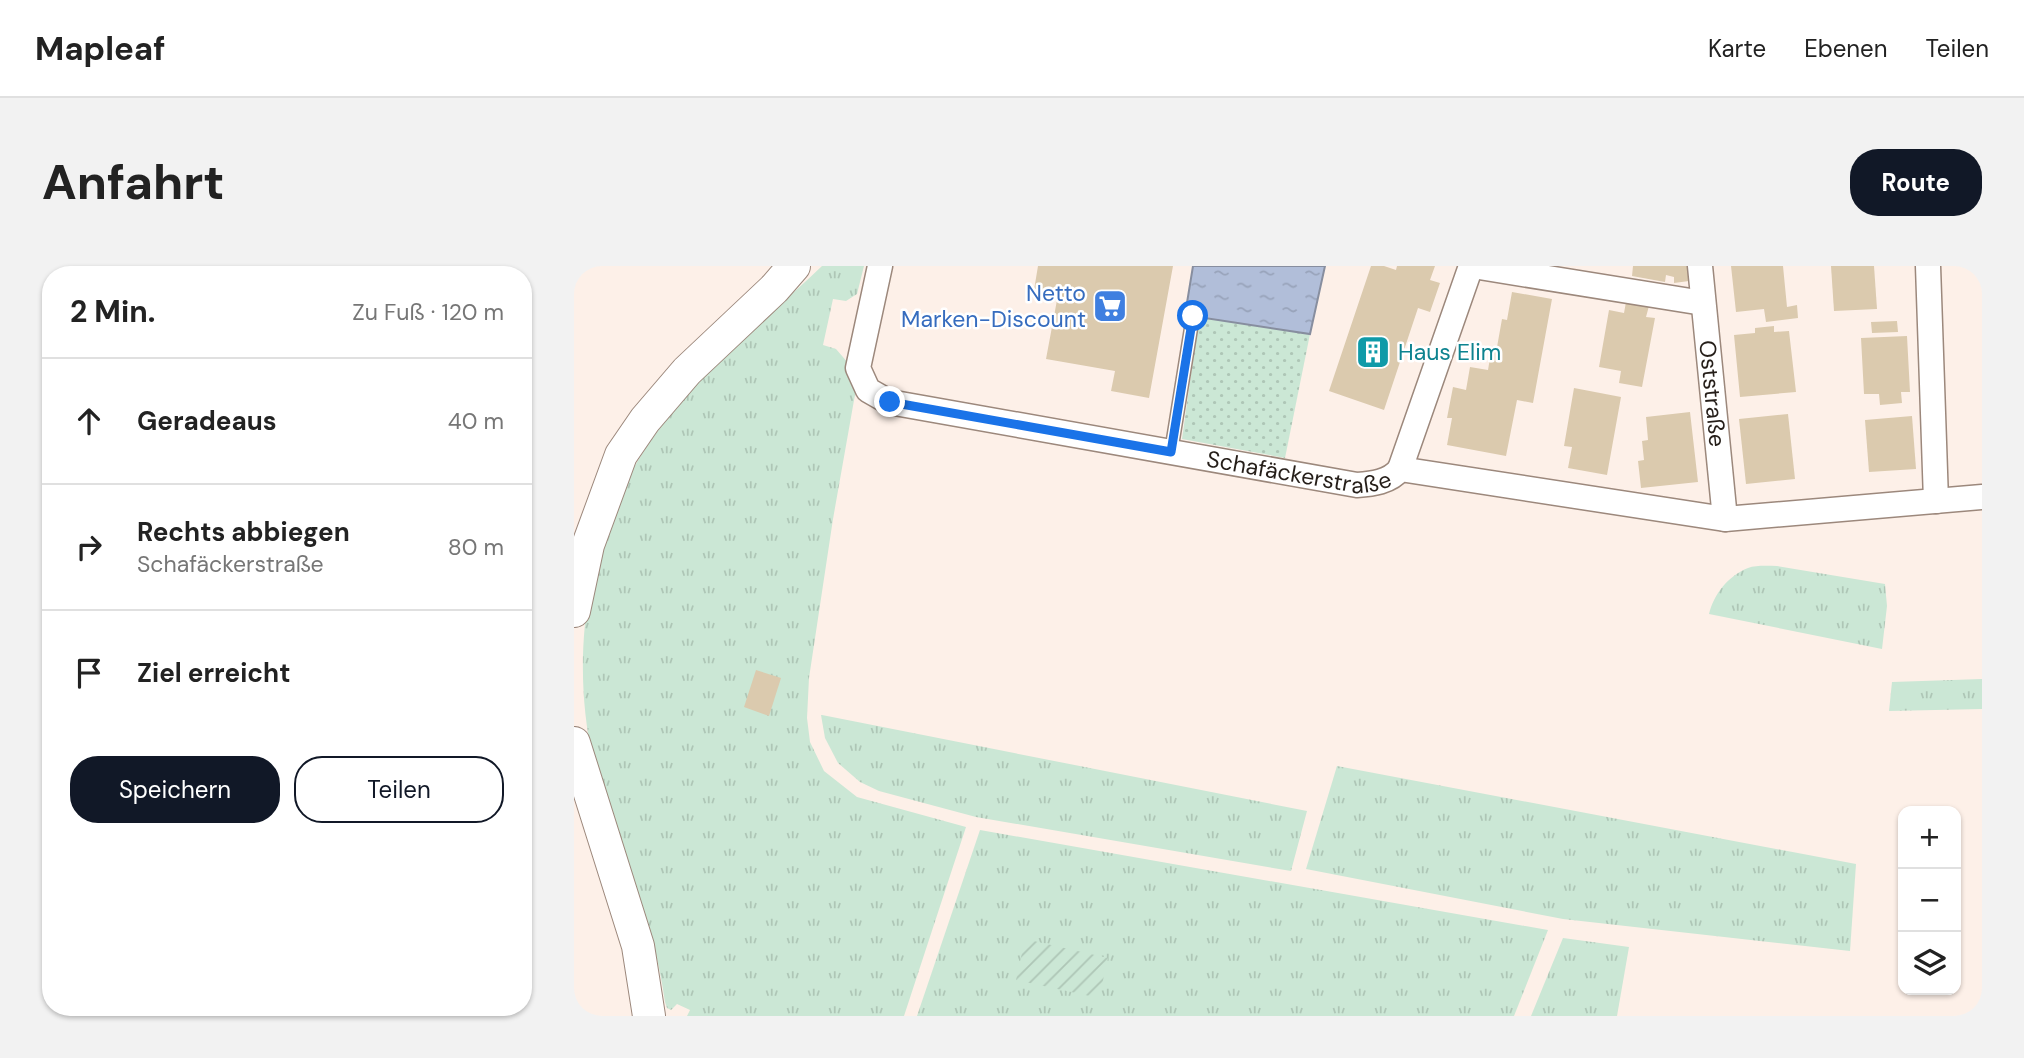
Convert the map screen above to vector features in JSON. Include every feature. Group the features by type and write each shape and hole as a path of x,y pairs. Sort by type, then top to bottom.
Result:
{"street":[{"path":"574,611 588,545 621,455 645,420 687,371 774,289 794,266"},
{"name":"Schafäckerstraße","path":"880,266 858,368 868,390 890,402 1357,485 1375,483 1395,475 1400,469 1726,519 1982,497"},
{"path":"1400,469 1472,266 1703,303"},
{"name":"Oststraße","path":"1700,266 1726,519"},
{"path":"1928,266 1936,501"},
{"path":"574,743 638,946 649,1016"}],"lane":[{"path":"1171,452 1193,316"}],"green space":[{"path":"822,266 864,266 857,294 846,301 833,299 823,345 836,349 849,364 856,389 809,678 807,718 810,742 824,771 857,797 966,827 904,1016 687,1016 690,1010 677,1004 671,1010 667,1008 644,910 593,759 587,727 583,663 589,598 595,566 615,504 629,475 655,435 699,379"},
{"path":"1199,317 1310,334 1285,458 1182,439"},
{"path":"1777,566 1885,584 1887,606 1882,649 1709,614 1718,593 1741,571 1751,567"},
{"path":"1982,679 1982,709 1889,711 1892,682"},
{"path":"821,715 1307,811 1291,871 976,817 879,791 860,782 838,763 825,738"},
{"path":"1337,766 1856,864 1850,951 1563,919 1306,869"},
{"path":"980,830 1548,930 1514,1016 917,1016"},
{"path":"1563,938 1629,947 1617,1016 1531,1016"},
{"path":"1025,939 1108,958 1099,998 1016,980"}],"water":[{"path":"1193,266 1325,266 1310,334 1185,315"}],"building":[{"path":"1038,266 1173,266 1149,398 1111,391 1115,371 1046,359 1057,300 1033,296"},
{"name":"Haus Elim","path":"1371,266 1396,270 1397,266 1435,266 1430,280 1440,283 1430,312 1418,308 1384,410 1329,391"},
{"path":"1633,266 1687,266 1689,281 1674,283 1674,277 1666,275 1665,282 1632,276"},
{"path":"1731,266 1783,266 1787,307 1797,305 1798,318 1766,322 1764,309 1736,312"},
{"path":"1831,266 1874,266 1877,309 1834,311"},
{"path":"1512,292 1552,299 1533,403 1517,400 1506,456 1447,445 1452,418 1447,418 1453,387 1466,390 1470,367 1488,370 1492,346 1497,347 1502,319 1507,320"},
{"path":"1626,302 1649,306 1646,317 1655,318 1642,387 1619,383 1621,371 1599,367 1609,310 1624,313"},
{"path":"1897,321 1898,332 1872,333 1871,322"},
{"path":"1774,326 1774,332 1789,331 1796,392 1740,397 1734,335 1755,333 1755,328"},
{"path":"1907,336 1910,392 1901,392 1902,403 1880,405 1879,394 1864,394 1861,338"},
{"path":"1574,388 1621,397 1607,475 1568,468 1572,447 1564,446"},
{"path":"1690,412 1698,482 1641,488 1638,461 1644,460 1642,441 1648,440 1646,417"},
{"path":"1788,414 1795,479 1746,484 1739,419"},
{"path":"1912,416 1916,469 1869,472 1865,420"},
{"path":"756,670 781,678 769,716 744,707"}],"place":[{"name":"Netto Marken-Discount","path":"1110,306"},
{"name":"Haus Elim","path":"1373,352"}],"route":[{"path":"890,402 1171,452 1193,316"}]}
